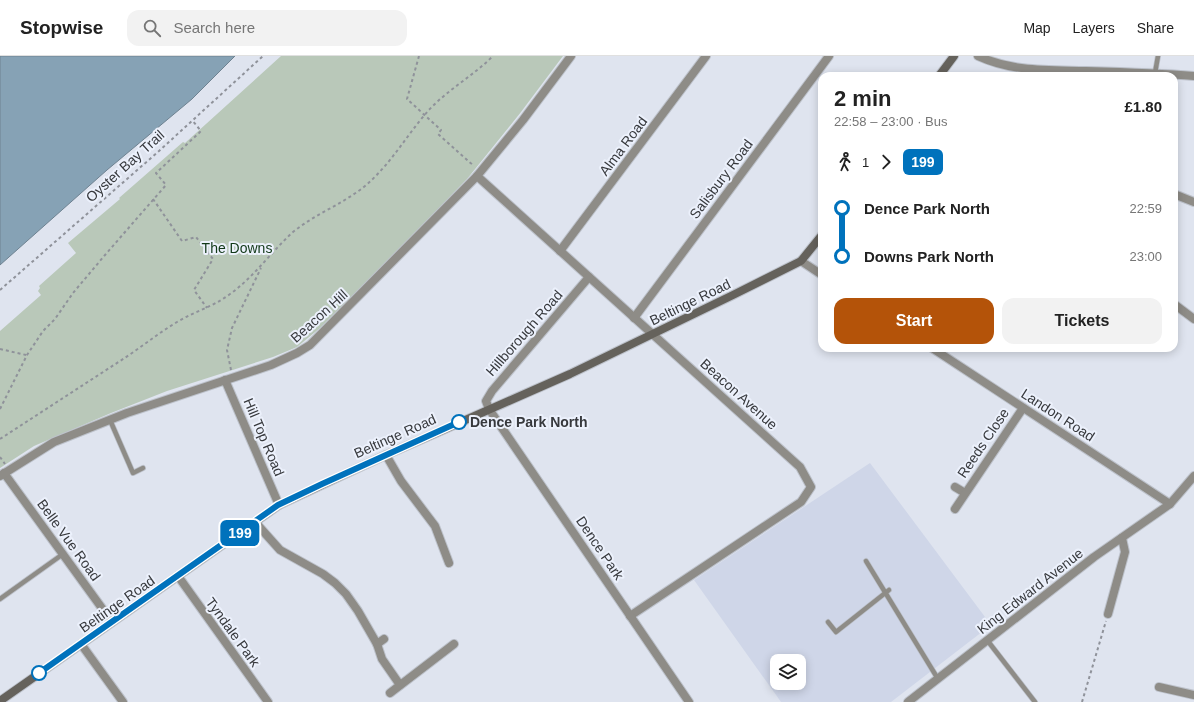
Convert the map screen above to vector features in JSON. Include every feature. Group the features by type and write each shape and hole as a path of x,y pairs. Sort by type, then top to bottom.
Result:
{"street":[{"name":"Beacon Hill","path":"2,475 54,442 110,420 285,359 310,345 479,174 523,120 571,56"},
{"name":"Alma Road","path":"560,251 706,56"},
{"name":"Salisbury Road","path":"634,318 829,56"},
{"path":"942,72 954,56"},
{"path":"978,56 989,61 1021,69 1122,72"},
{"path":"1178,75 1194,76"},
{"name":"Beacon Avenue","path":"479,174 560,251 800,467 811,487 801,502 630,616"},
{"path":"1178,196 1194,202"},
{"name":"Beltinge Road","path":"0,701 278,505 386,455 570,374 653,334 801,261 818,240"},
{"path":"801,261 818,272"},
{"name":"Hillborough Road","path":"489,409 486,401 492,391 589,277"},
{"path":"1178,307 1194,319"},
{"name":"Landon Road","path":"938,352 1170,504"},
{"name":"Hill Top Road","path":"229,378 278,505"},
{"name":"Reeds Close","path":"955,509 1023,408"},
{"name":"Dence Park","path":"489,409 689,702"},
{"path":"386,455 401,481 435,526 449,563"},
{"name":"Belle Vue Road","path":"2,475 63,554 112,622"},
{"name":"King Edward Avenue","path":"908,702 1094,557 1170,504 1194,476"},
{"name":"Reeds Close","path":"955,487 965,493"},
{"path":"255,522 280,550 323,574 335,583 380,641 382,659 400,685"},
{"path":"1108,614 1125,552 1122,538"},
{"name":"Tyndale Park","path":"178,576 268,702"},
{"path":"81,644 123,702"},
{"path":"390,693 454,644"},
{"path":"1158,687 1194,695"}],"lane":[{"path":"1155,72 1158,56"},
{"path":"110,420 133,473 143,468"},
{"path":"0,599 63,554"},
{"path":"866,561 887,592 938,679"},
{"path":"828,622 836,632 887,592"},
{"path":"988,640 1035,702"}],"path":[{"name":"Oyster Bay Trail","path":"0,290 263,56"},
{"path":"419,56 407,98 442,130 438,134 479,174"},
{"path":"0,439 173,325 231,294 262,266 294,232 364,187 380,172 425,115 493,56"},
{"path":"0,409 27,355 44,330 55,319 73,293 166,185 156,173 200,131 192,120"},
{"path":"153,200 182,241 196,237 212,259 194,290 207,308"},
{"path":"229,378 228,350 232,328 262,266"},
{"path":"0,349 27,355"},
{"path":"1082,702 1108,614"}],"shaded area":[{"path":"0,56 235,56 192,99 107,170 0,265"},
{"path":"870,463 991,625 891,702 781,702 772,690 806,690 806,654 770,654 770,687 694,580"}],"green space":[{"name":"The Downs","path":"281,56 563,56 521,112 467,179 371,278 320,328 297,347 273,357 167,391 111,413 34,446 0,468 0,331 41,295 38,291 40,288 39,286 76,253 68,243 120,199 119,198 183,142 185,143"}],"bus line":[{"name":"199","path":"39,673 278,505 459,422"}],"place":[{"name":"Dence Park North","path":"459,422"}]}
